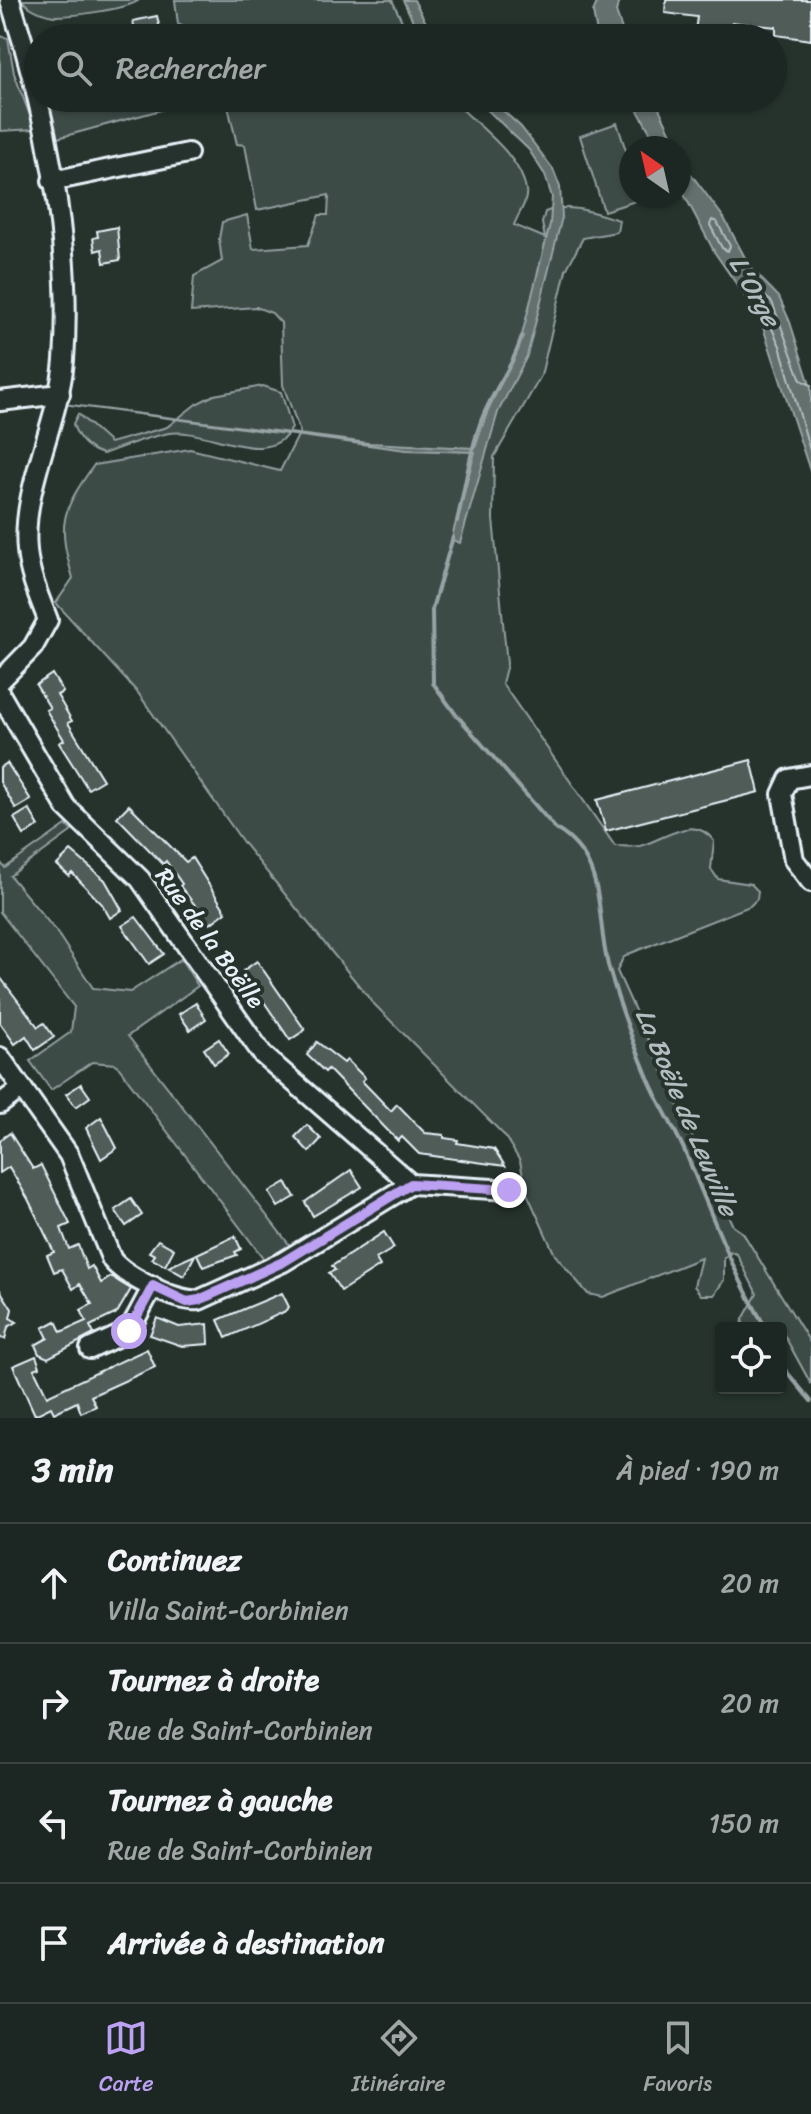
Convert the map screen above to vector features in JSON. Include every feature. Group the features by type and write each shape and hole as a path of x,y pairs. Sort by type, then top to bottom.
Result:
{"street":[{"path":"10,0 24,50"},
{"path":"0,681 33,647 48,620 34,583 26,528 60,394 65,356 63,273 52,181 39,112"},
{"path":"52,181 188,153"},
{"path":"0,401 60,394"},
{"name":"Rue de la Boëlle","path":"0,694 66,807 140,879 263,1055 411,1184"},
{"path":"811,775 789,779 782,794 794,860 811,882"},
{"path":"0,1057 69,1155 112,1260 120,1270 187,1302 199,1300 283,1262 411,1184 509,1190"},
{"path":"0,1104 22,1088"},
{"path":"90,1349 129,1331 153,1286"}],"shaded area":[{"path":"22,0 139,0 113,9 57,16 38,11"},
{"path":"175,0 392,0 403,24 178,24"},
{"path":"0,36 8,38 14,73 24,100 24,112 29,112 35,129 0,131"},
{"path":"46,112 153,112 54,139"},
{"path":"229,112 466,112 506,152 522,177 526,199 514,225 545,238 542,223 545,212 563,208 619,220 617,232 583,238 566,270 541,376 494,457 493,519 507,664 502,683 615,846 640,846 679,830 697,829 714,841 711,869 718,879 751,884 758,891 757,899 750,906 631,953 623,958 617,971 733,1226 743,1233 811,1344 811,1384 787,1340 787,1322 743,1322 757,1294 737,1254 731,1252 724,1258 724,1280 714,1295 701,1295 694,1286 701,1258 603,1297 588,1294 555,1255 526,1191 520,1161 504,1135 373,1003 245,845 138,693 56,603 73,578 65,544 65,518 75,494 94,465 190,449 280,471 300,432 283,385 281,323 272,313 256,307 191,312 194,276 222,261 219,239 222,222 247,215 253,249 308,245 319,215 328,215 329,195 257,210 245,145 237,144"},
{"path":"617,123 621,136 619,206 604,211 580,136"},
{"path":"263,386 281,392 292,428 281,440 268,446 252,447 184,433 169,433 103,454 84,443 73,424 78,414 110,443 167,427 196,404 214,395"},
{"path":"66,825 72,831 10,876 56,931 93,988 130,992 181,959 198,986 128,1036 291,1247 264,1259 116,1064 92,1062 51,1090 30,1061 71,1032 74,1007 0,912 0,862 5,868"}],"water":[{"path":"403,0 414,0 427,24 414,24"},
{"path":"598,0 619,0 616,12 620,24 595,24 593,12"},
{"path":"490,112 504,112 521,127 553,169 560,187 562,217 527,356 498,412 460,543 453,540 453,533 475,452 406,450 63,404 368,443 475,448 488,410 520,343 550,224 552,197 545,175 529,150"},
{"path":"639,112 661,112 672,136 652,136"},
{"name":"L'Orge","path":"691,174 724,218 750,267 779,297 790,322 811,388 811,474 760,318 715,253 691,208"}],"building":[{"path":"666,0 811,0 811,40 787,37 787,24 696,24 697,17 665,13"},
{"path":"157,16 159,24 134,24 133,21"},
{"path":"117,227 120,260 104,263 102,249 95,251 93,238 98,237 97,231"},
{"path":"52,674 63,692 57,695 72,721 68,723 103,780 88,789 59,743 64,740 46,710 50,708 36,685"},
{"path":"751,760 759,792 606,831 597,800"},
{"path":"7,763 31,800 16,809 0,782 0,768"},
{"path":"129,805 186,862 192,858 226,912 210,924 180,886 182,884 166,861 163,864 117,817"},
{"path":"29,809 39,826 24,835 14,818"},
{"path":"71,851 105,880 122,910 110,918 102,904 72,873 69,876 57,865"},
{"path":"136,917 164,954 149,964 122,926"},
{"path":"257,961 305,1030 290,1040 243,971"},
{"path":"0,977 38,1027 44,1023 54,1037 35,1050 26,1036 15,1044 0,1023"},
{"path":"196,1003 206,1019 190,1030 179,1014"},
{"path":"219,1039 229,1054 214,1064 204,1049"},
{"path":"317,1042 344,1063 347,1060 391,1111 397,1104 425,1133 444,1135 444,1138 458,1140 457,1143 494,1149 505,1166 419,1154 402,1137 398,1141 328,1069 325,1072 307,1055"},
{"path":"81,1084 90,1097 76,1107 66,1094"},
{"path":"101,1117 117,1148 101,1159 86,1128"},
{"path":"307,1125 321,1139 309,1152 295,1137"},
{"path":"10,1133 33,1169 41,1165 70,1224 61,1228 69,1249 78,1245 87,1269 92,1266 101,1283 111,1277 131,1289 117,1313 90,1326 94,1334 48,1358 39,1354 35,1345 48,1338 43,1328 56,1321 61,1332 86,1321 81,1310 92,1304 80,1284 73,1289 62,1269 54,1272 47,1255 54,1252 28,1199 9,1167 0,1173 0,1140"},
{"path":"351,1170 362,1187 313,1216 305,1202"},
{"path":"286,1182 295,1197 278,1207 269,1192"},
{"path":"131,1199 142,1215 126,1226 115,1210"},
{"path":"384,1232 394,1248 376,1259 380,1266 341,1291 329,1273 335,1270 332,1266"},
{"path":"235,1236 241,1249 235,1252 237,1255 203,1267 197,1254"},
{"path":"158,1240 174,1249 165,1266 152,1259 155,1255 149,1252"},
{"path":"195,1255 184,1276 168,1267"},
{"path":"0,1290 12,1309 10,1318 17,1322 8,1327 5,1339 0,1338"},
{"path":"282,1293 289,1307 284,1312 226,1338 218,1320"},
{"path":"157,1318 179,1327 208,1324 209,1344 182,1346 150,1335"},
{"path":"147,1349 155,1367 91,1396 96,1406 81,1413 77,1402 54,1413 51,1407 35,1415 13,1366 36,1356 40,1367 34,1369 47,1396"}],"waterway":[{"name":"La Boële de Leuville","path":"457,521 480,424 522,336"},
{"name":"La Boële de Leuville","path":"453,537 432,609 433,683 454,712 556,829 573,842 584,856 597,890 608,965 637,1052 683,1146 733,1265 763,1322"},
{"name":"La Boële de Leuville","path":"787,1372 811,1401"}],"route":[{"path":"129,1331 153,1286 187,1302 199,1300 283,1262 411,1184 509,1190"}]}
